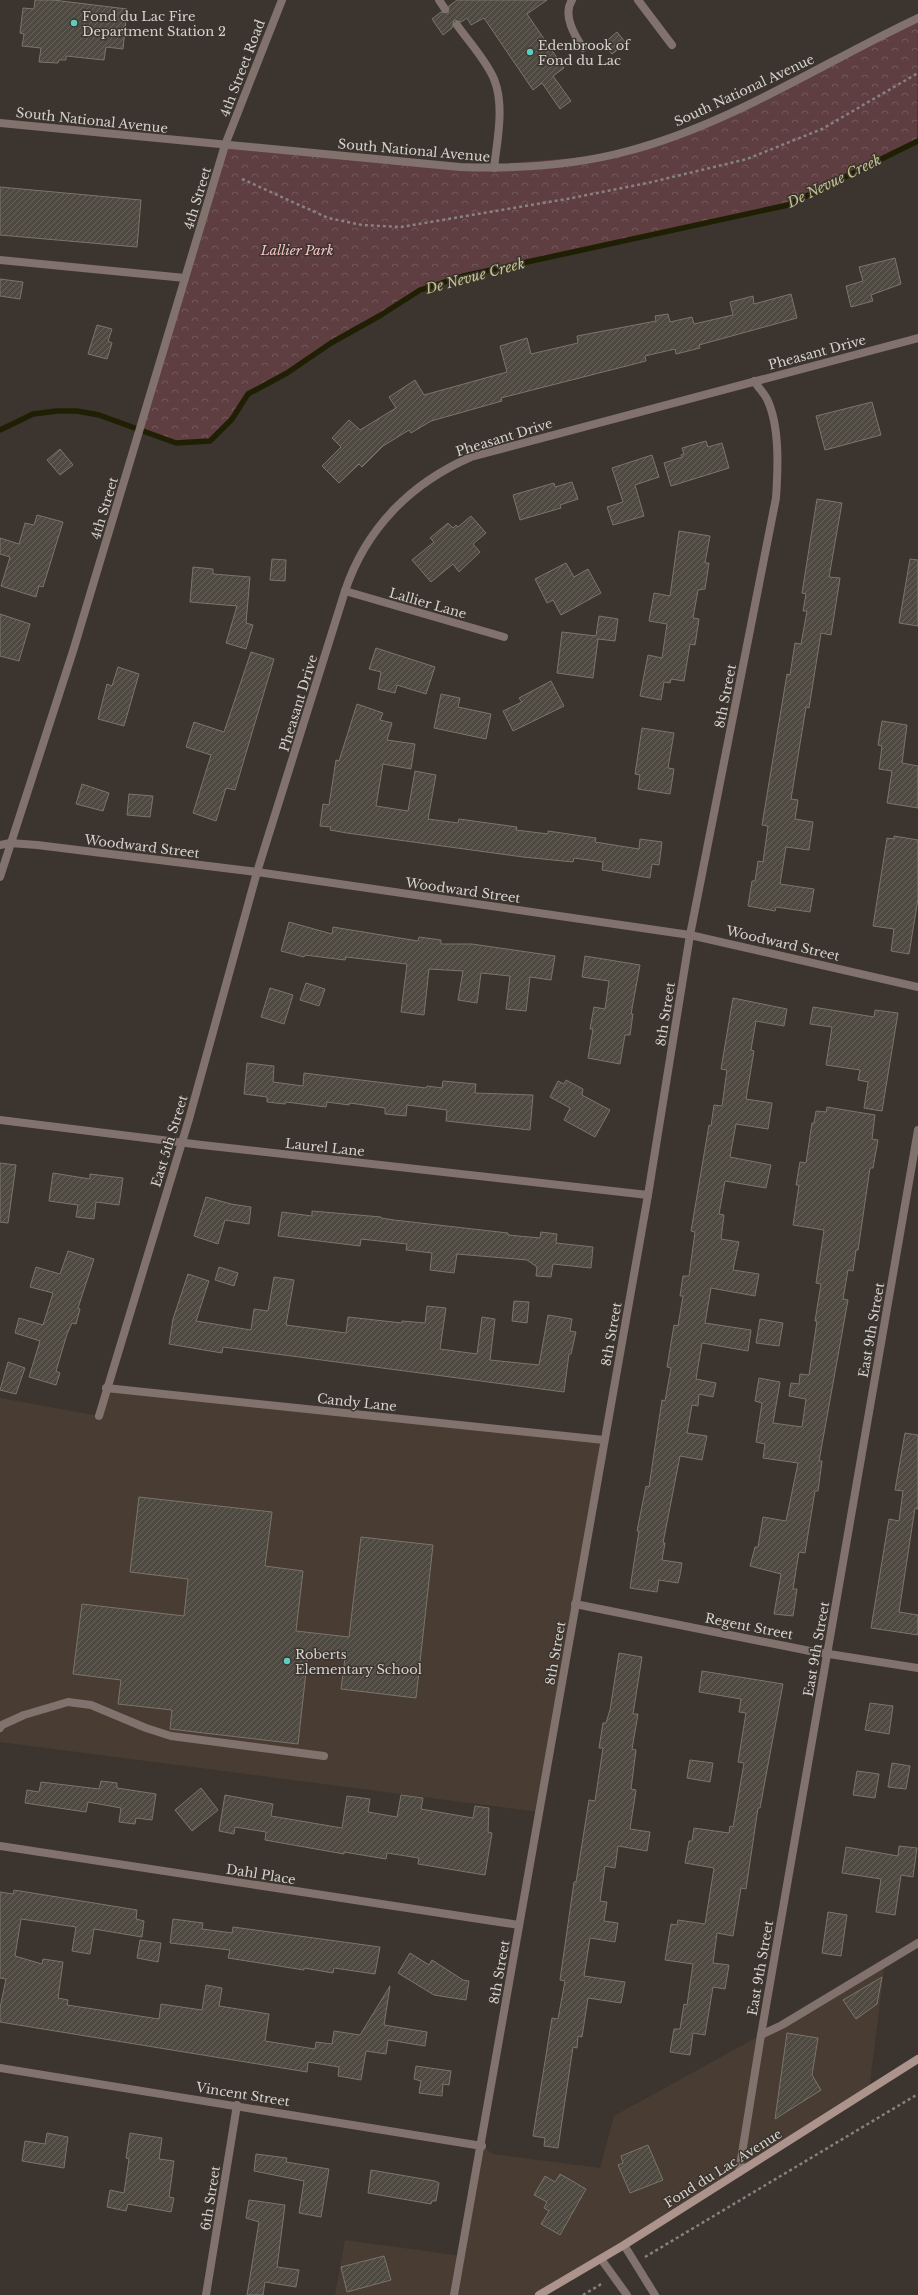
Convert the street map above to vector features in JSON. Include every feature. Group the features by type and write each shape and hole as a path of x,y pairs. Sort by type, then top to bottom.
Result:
{"main road":[{"name":"Fond du Lac Avenue","path":"540,2295 624,2245 918,2059"}],"street":[{"name":"4th Street Road","path":"225,145 282,0"},
{"path":"439,0 445,9"},
{"path":"572,0 568,15 572,30 583,48"},
{"path":"638,0 672,45"},
{"name":"South National Avenue","path":"0,124 460,167 494,168 573,162 628,151 663,140 716,120 918,18"},
{"path":"457,25 488,70 496,87 499,118 494,168"},
{"name":"4th Street","path":"0,877 74,648 225,145"},
{"path":"0,260 185,278"},
{"name":"Pheasant Drive","path":"257,872 345,591 359,557 370,538 388,515 420,485 451,466 485,452 918,338"},
{"name":"8th Street","path":"454,2295 482,2146 519,1925 648,1195 690,935 776,498 777,465 774,432 767,399 754,381"},
{"name":"Lallier Lane","path":"345,591 504,637"},
{"name":"Woodward Street","path":"0,845 10,843 257,872 690,935 918,986"},
{"name":"East 5th Street","path":"99,1416 106,1388 182,1143 257,872"},
{"name":"Laurel Lane","path":"0,1120 182,1143 648,1195"},
{"name":"East 9th Street","path":"739,2172 761,2035 918,1130"},
{"name":"Candy Lane","path":"106,1388 604,1440"},
{"name":"Regent Street","path":"576,1604 827,1653 918,1668"},
{"path":"0,1728 24,1715 68,1702 91,1706 171,1736 324,1756"},
{"name":"Dahl Place","path":"0,1846 519,1925"},
{"path":"761,2035 782,2025 918,1943"},
{"name":"Vincent Street","path":"0,2068 237,2105 482,2146"},
{"name":"6th Street","path":"206,2295 237,2105"},
{"path":"624,2245 655,2295"},
{"path":"601,2259 626,2295"}],"path":[{"path":"242,179 328,218 362,225 401,227 575,198 747,159 822,129 918,73"},
{"path":"635,2263 918,2094"},
{"path":"584,2295 613,2277"}],"shaded area":[{"path":"106,1388 604,1440 539,1812 0,1742 0,1398 99,1416"},
{"path":"885,1962 869,2090 539,2295 335,2295 345,2240 462,2256 482,2146 493,2154 600,2168 614,2116 761,2035"}],"green space":[{"name":"Lallier Park","path":"918,19 917,142 788,205 463,276 420,290 381,315 331,343 287,373 248,394 234,417 210,441 176,443 140,430 225,145 463,167 611,155 695,128"}],"building":[{"name":"Fond du Lac Fire Department Station 2","path":"35,0 53,0 127,9 123,49 106,47 104,60 66,56 66,60 59,60 58,63 39,62 41,48 22,46 24,34 20,33 23,8 34,9"},
{"name":"Edenbrook of Fond du Lac","path":"457,0 547,0 527,14 564,68 553,76 571,101 560,109 542,83 533,90 484,18 471,25 467,18 461,22 454,20 452,28 443,35 432,19 441,12 448,13 449,6"},
{"path":"617,32 626,43 612,54 603,44"},
{"path":"0,187 141,200 137,247 0,235"},
{"path":"895,258 901,284 871,295 873,301 851,307 846,286 863,281 859,267"},
{"path":"0,279 23,282 20,299 0,296"},
{"path":"791,294 797,318 699,345 700,348 676,354 675,349 645,356 646,361 501,398 502,401 431,421 411,433 409,430 383,446 362,467 359,464 339,483 322,466 341,447 332,438 349,420 360,430 396,408 389,397 415,380 424,395 507,372 500,346 527,338 531,354 578,343 577,336 656,321 655,316 668,314 670,322 692,317 694,324 733,315 730,302 753,296 754,304"},
{"path":"97,325 112,329 108,341 112,343 107,359 88,354"},
{"path":"872,402 881,435 825,450 816,416"},
{"path":"706,441 708,447 722,443 729,468 671,486 664,463 682,457 681,455 684,454 682,448"},
{"path":"60,449 73,465 60,475 47,460"},
{"path":"652,455 659,477 635,485 644,516 613,525 607,507 623,502 612,468"},
{"path":"572,482 578,499 560,505 561,508 520,520 513,495 554,483 555,487"},
{"path":"817,499 842,503 829,577 840,578 831,635 821,633 809,708 806,707 791,799 798,800 795,819 813,822 809,850 786,847 780,884 814,889 810,912 776,907 775,911 748,906 752,881 755,881 758,861 763,862 768,826 762,825 787,674 790,675 795,643 801,644 807,611 803,611 806,594 802,593"},
{"path":"37,515 63,522 43,587 39,586 36,597 1,586 10,557 0,554 0,538 19,544 25,523 34,525"},
{"path":"471,516 486,533 473,544 480,552 459,572 453,564 431,582 412,560 434,542 430,538 448,523 453,528 456,525 458,527"},
{"path":"679,531 710,536 705,563 709,563 705,589 698,590 693,618 699,619 695,645 690,644 684,681 671,679 670,683 664,682 661,700 640,696 648,655 662,658 667,624 649,621 654,593 670,596"},
{"path":"272,559 286,560 285,581 270,580"},
{"path":"910,559 918,560 918,626 899,623"},
{"path":"566,563 574,577 588,569 601,593 561,615 553,600 547,603 535,579"},
{"path":"193,567 213,569 213,574 250,577 246,623 253,625 246,649 226,643 237,606 190,602"},
{"path":"0,614 30,624 19,661 0,656"},
{"path":"599,616 618,619 615,641 598,639 593,678 557,673 562,632 596,636"},
{"path":"376,648 435,667 426,694 397,685 395,693 378,689 381,672 369,669"},
{"path":"251,652 274,659 235,790 226,788 216,821 193,813 211,755 186,747 194,722 224,732"},
{"path":"118,667 139,674 124,726 98,719 107,684 112,686"},
{"path":"551,681 564,706 513,731 503,711 522,702 519,698"},
{"path":"441,694 460,698 458,707 491,714 486,739 434,728"},
{"path":"357,704 383,713 380,720 392,723 387,740 415,744 411,769 383,764 376,806 408,811 415,771 436,775 428,819 458,823 459,819 517,827 516,830 548,834 548,831 596,838 595,842 639,849 640,839 662,842 659,865 652,864 650,878 602,870 603,862 574,858 573,862 523,857 347,833 330,830 331,827 320,826 323,804 329,805 336,760 339,761"},
{"path":"882,721 907,725 902,763 918,766 918,808 887,803 892,771 879,769 882,746 878,745"},
{"path":"642,728 674,733 668,768 674,769 670,794 638,789 640,775 635,774"},
{"path":"82,784 109,793 103,811 76,804"},
{"path":"129,794 153,796 150,817 127,815"},
{"path":"894,836 918,840 918,899 909,954 891,951 894,929 873,926 887,838 894,839"},
{"path":"289,922 332,934 333,927 418,941 419,937 441,940 441,944 472,944 555,956 551,980 530,977 526,1011 506,1009 510,976 481,973 477,1003 458,1000 463,971 429,969 424,1015 401,1012 407,964 346,957 345,960 305,955 304,957 281,951"},
{"path":"585,956 640,965 631,1014 633,1014 630,1035 625,1035 620,1064 588,1058 593,1029 590,1029 594,1007 605,1009 609,981 582,977"},
{"path":"306,983 325,989 319,1006 300,1000"},
{"path":"270,988 293,995 284,1024 261,1017"},
{"path":"733,998 787,1009 784,1026 756,1021 751,1050 754,1051 746,1099 772,1103 768,1129 736,1124 730,1157 771,1165 766,1188 725,1181 719,1214 724,1215 721,1239 739,1242 733,1270 759,1274 755,1296 711,1288 705,1323 751,1330 748,1351 702,1343 696,1379 716,1383 713,1397 699,1394 698,1406 692,1405 687,1433 707,1436 702,1460 680,1456 663,1543 665,1543 662,1560 682,1563 678,1583 659,1580 657,1592 630,1588 639,1531 637,1531 646,1486 649,1487 662,1400 665,1401 671,1368 667,1367 674,1325 678,1326 683,1296 680,1296 683,1276 689,1276 695,1232 691,1231 709,1125 711,1126 714,1105 722,1106 727,1070 721,1069"},
{"path":"813,1007 874,1017 875,1010 898,1013 882,1111 864,1108 868,1082 858,1080 860,1070 826,1065 832,1027 810,1024"},
{"path":"247,1063 274,1066 273,1082 303,1086 304,1073 426,1088 427,1086 442,1088 443,1081 476,1084 475,1093 533,1095 530,1130 446,1121 447,1110 407,1105 406,1116 385,1114 385,1108 350,1103 349,1105 327,1102 326,1107 286,1102 285,1104 267,1102 267,1097 244,1094"},
{"path":"566,1080 583,1089 582,1095 610,1110 595,1137 564,1120 570,1108 550,1097 558,1081 564,1084"},
{"path":"827,1107 875,1115 872,1139 878,1140 873,1168 870,1168 858,1250 856,1250 853,1271 848,1270 843,1299 848,1300 819,1461 822,1461 818,1491 815,1491 805,1553 799,1552 793,1589 797,1589 793,1616 774,1614 781,1574 750,1566 755,1547 758,1547 763,1517 786,1521 798,1463 763,1458 765,1444 756,1442 762,1403 755,1401 759,1378 780,1382 773,1423 802,1427 806,1399 789,1396 791,1383 799,1384 800,1374 809,1375 821,1284 816,1283 824,1230 793,1225 799,1185 796,1185 800,1162 806,1163 812,1123 814,1123 816,1111 826,1112"},
{"path":"0,1163 16,1165 8,1223 0,1222"},
{"path":"53,1173 90,1179 90,1174 123,1178 119,1205 96,1202 94,1219 76,1217 78,1205 49,1201"},
{"path":"206,1197 231,1204 251,1207 249,1224 225,1220 218,1244 194,1236"},
{"path":"312,1211 381,1217 394,1220 508,1233 508,1235 540,1238 541,1232 557,1234 556,1243 593,1247 591,1268 553,1264 551,1277 536,1276 537,1267 527,1260 457,1254 454,1273 430,1270 432,1253 406,1250 407,1244 361,1239 360,1246 278,1236 282,1212 312,1216"},
{"path":"68,1251 94,1259 78,1308 80,1309 76,1324 72,1323 67,1334 56,1371 60,1373 56,1385 29,1377 40,1341 15,1333 19,1318 43,1325 53,1293 30,1287 36,1267 60,1274"},
{"path":"219,1267 238,1273 234,1286 215,1280"},
{"path":"188,1274 209,1281 196,1321 251,1330 254,1309 268,1311 274,1277 294,1280 286,1325 346,1333 348,1317 402,1323 402,1321 425,1323 427,1306 446,1308 440,1349 477,1354 482,1317 495,1319 490,1360 539,1365 548,1315 572,1319 570,1331 576,1332 571,1354 569,1354 564,1392 223,1347 222,1353 169,1344 173,1319"},
{"path":"514,1301 529,1302 527,1323 512,1321"},
{"path":"760,1319 783,1323 779,1346 756,1343"},
{"path":"8,1362 25,1368 16,1394 0,1390"},
{"path":"905,1433 918,1435 918,1509 915,1508 899,1612 918,1615 918,1635 871,1628 889,1519 899,1521 903,1491 895,1490"},
{"name":"Roberts Elementary School","path":"139,1497 272,1512 265,1566 303,1571 296,1631 349,1637 361,1537 433,1545 416,1698 341,1689 345,1658 308,1654 298,1744 170,1729 172,1710 118,1704 121,1680 73,1674 82,1604 184,1616 188,1579 130,1572"},
{"path":"619,1653 642,1657 633,1714 638,1714 632,1749 636,1750 631,1789 636,1790 630,1829 650,1832 647,1851 618,1846 615,1868 605,1866 600,1901 607,1902 604,1921 618,1923 615,1942 590,1938 584,1976 625,1982 621,2003 588,1998 582,2037 578,2036 577,2048 573,2047 558,2148 544,2146 545,2138 533,2136 552,2018 558,2019 565,1981 560,1980 574,1882 576,1882 589,1800 595,1801 603,1748 599,1748 603,1723 606,1723 610,1710"},
{"path":"702,1671 783,1684 760,1808 758,1808 746,1889 741,1888 733,1936 717,1933 713,1963 729,1965 725,1989 713,1987 705,2035 693,2033 690,2055 670,2052 674,2029 680,2029 684,2004 687,2005 693,1964 665,1960 671,1924 677,1925 678,1920 705,1924 714,1868 685,1863 689,1841 692,1841 694,1828 729,1833 730,1826 733,1827 744,1763 738,1762 746,1713 739,1712 741,1699 699,1692"},
{"path":"870,1703 893,1706 889,1734 865,1730"},
{"path":"690,1760 713,1763 710,1782 687,1778"},
{"path":"892,1763 910,1766 906,1789 888,1787"},
{"path":"857,1771 879,1774 875,1798 853,1795"},
{"path":"101,1781 117,1783 117,1788 156,1794 152,1820 136,1818 135,1824 119,1822 121,1808 88,1802 86,1812 25,1803 27,1790 39,1792 41,1782 99,1789"},
{"path":"201,1788 218,1810 192,1831 175,1810"},
{"path":"225,1795 273,1804 271,1816 342,1828 347,1796 370,1799 368,1812 397,1817 401,1795 423,1798 421,1809 473,1818 475,1806 489,1808 488,1832 492,1833 485,1875 418,1864 419,1858 387,1853 386,1859 344,1852 344,1854 265,1840 266,1832 235,1827 234,1834 219,1831"},
{"path":"899,1846 917,1848 913,1877 901,1875 895,1915 876,1912 881,1879 842,1873 846,1847 898,1856"},
{"path":"14,1890 137,1910 136,1919 144,1921 142,1937 94,1929 90,1954 72,1951 76,1927 21,1919 15,1956 42,1964 43,1959 63,1962 58,1998 68,2000 67,2005 159,2019 161,2004 202,2010 206,1985 222,1988 219,2006 269,2014 265,2041 315,2049 316,2042 332,2044 334,2031 360,2035 390,1986 384,2025 427,2032 425,2046 388,2040 386,2054 366,2051 361,2080 338,2076 339,2067 308,2062 307,2072 0,2022 0,2008 6,1979 0,1978 0,1892 13,1894"},
{"path":"828,1912 847,1915 841,1956 822,1953"},
{"path":"173,1919 203,1923 202,1929 232,1933 233,1927 380,1947 375,1974 334,1968 333,1973 304,1968 304,1970 228,1958 230,1950 170,1943"},
{"path":"140,1940 161,1943 158,1962 137,1958"},
{"path":"410,1953 429,1965 432,1960 463,1980 469,1981 466,2000 434,1995 398,1973"},
{"path":"882,1977 877,2004 856,2019 843,2000"},
{"path":"787,2033 818,2038 812,2075 821,2090 775,2119"},
{"path":"416,2066 451,2071 449,2085 443,2084 442,2096 419,2093 421,2081 414,2079"},
{"path":"47,2133 68,2137 64,2168 22,2161 25,2141 45,2144"},
{"path":"130,2133 162,2138 159,2159 174,2161 169,2197 174,2198 171,2212 128,2204 126,2211 107,2207 110,2190 124,2193 129,2159 126,2158"},
{"path":"648,2145 663,2180 630,2193 618,2165 623,2163 621,2156"},
{"path":"256,2154 287,2158 286,2162 329,2169 321,2217 299,2213 304,2181 254,2171"},
{"path":"371,2170 435,2181 439,2183 436,2201 432,2201 431,2204 368,2193"},
{"path":"560,2174 586,2189 560,2235 541,2224 549,2211 544,2208 547,2202 534,2195 545,2176 555,2182"},
{"path":"249,2200 285,2205 277,2267 299,2270 296,2287 265,2282 263,2295 247,2295 259,2222 246,2218"},
{"path":"384,2256 391,2280 347,2292 341,2267"}],"waterway":[{"name":"De Nevue Creek","path":"0,430 33,414 57,411 77,411 99,415 176,443 210,441 232,419 248,394 287,373 331,343 381,315 420,290 463,276 788,205 918,141"}],"place":[{"name":"Fond du Lac Fire Department Station 2","path":"74,23"},
{"name":"Edenbrook of Fond du Lac","path":"530,52"},
{"name":"Roberts Elementary School","path":"287,1661"}]}
